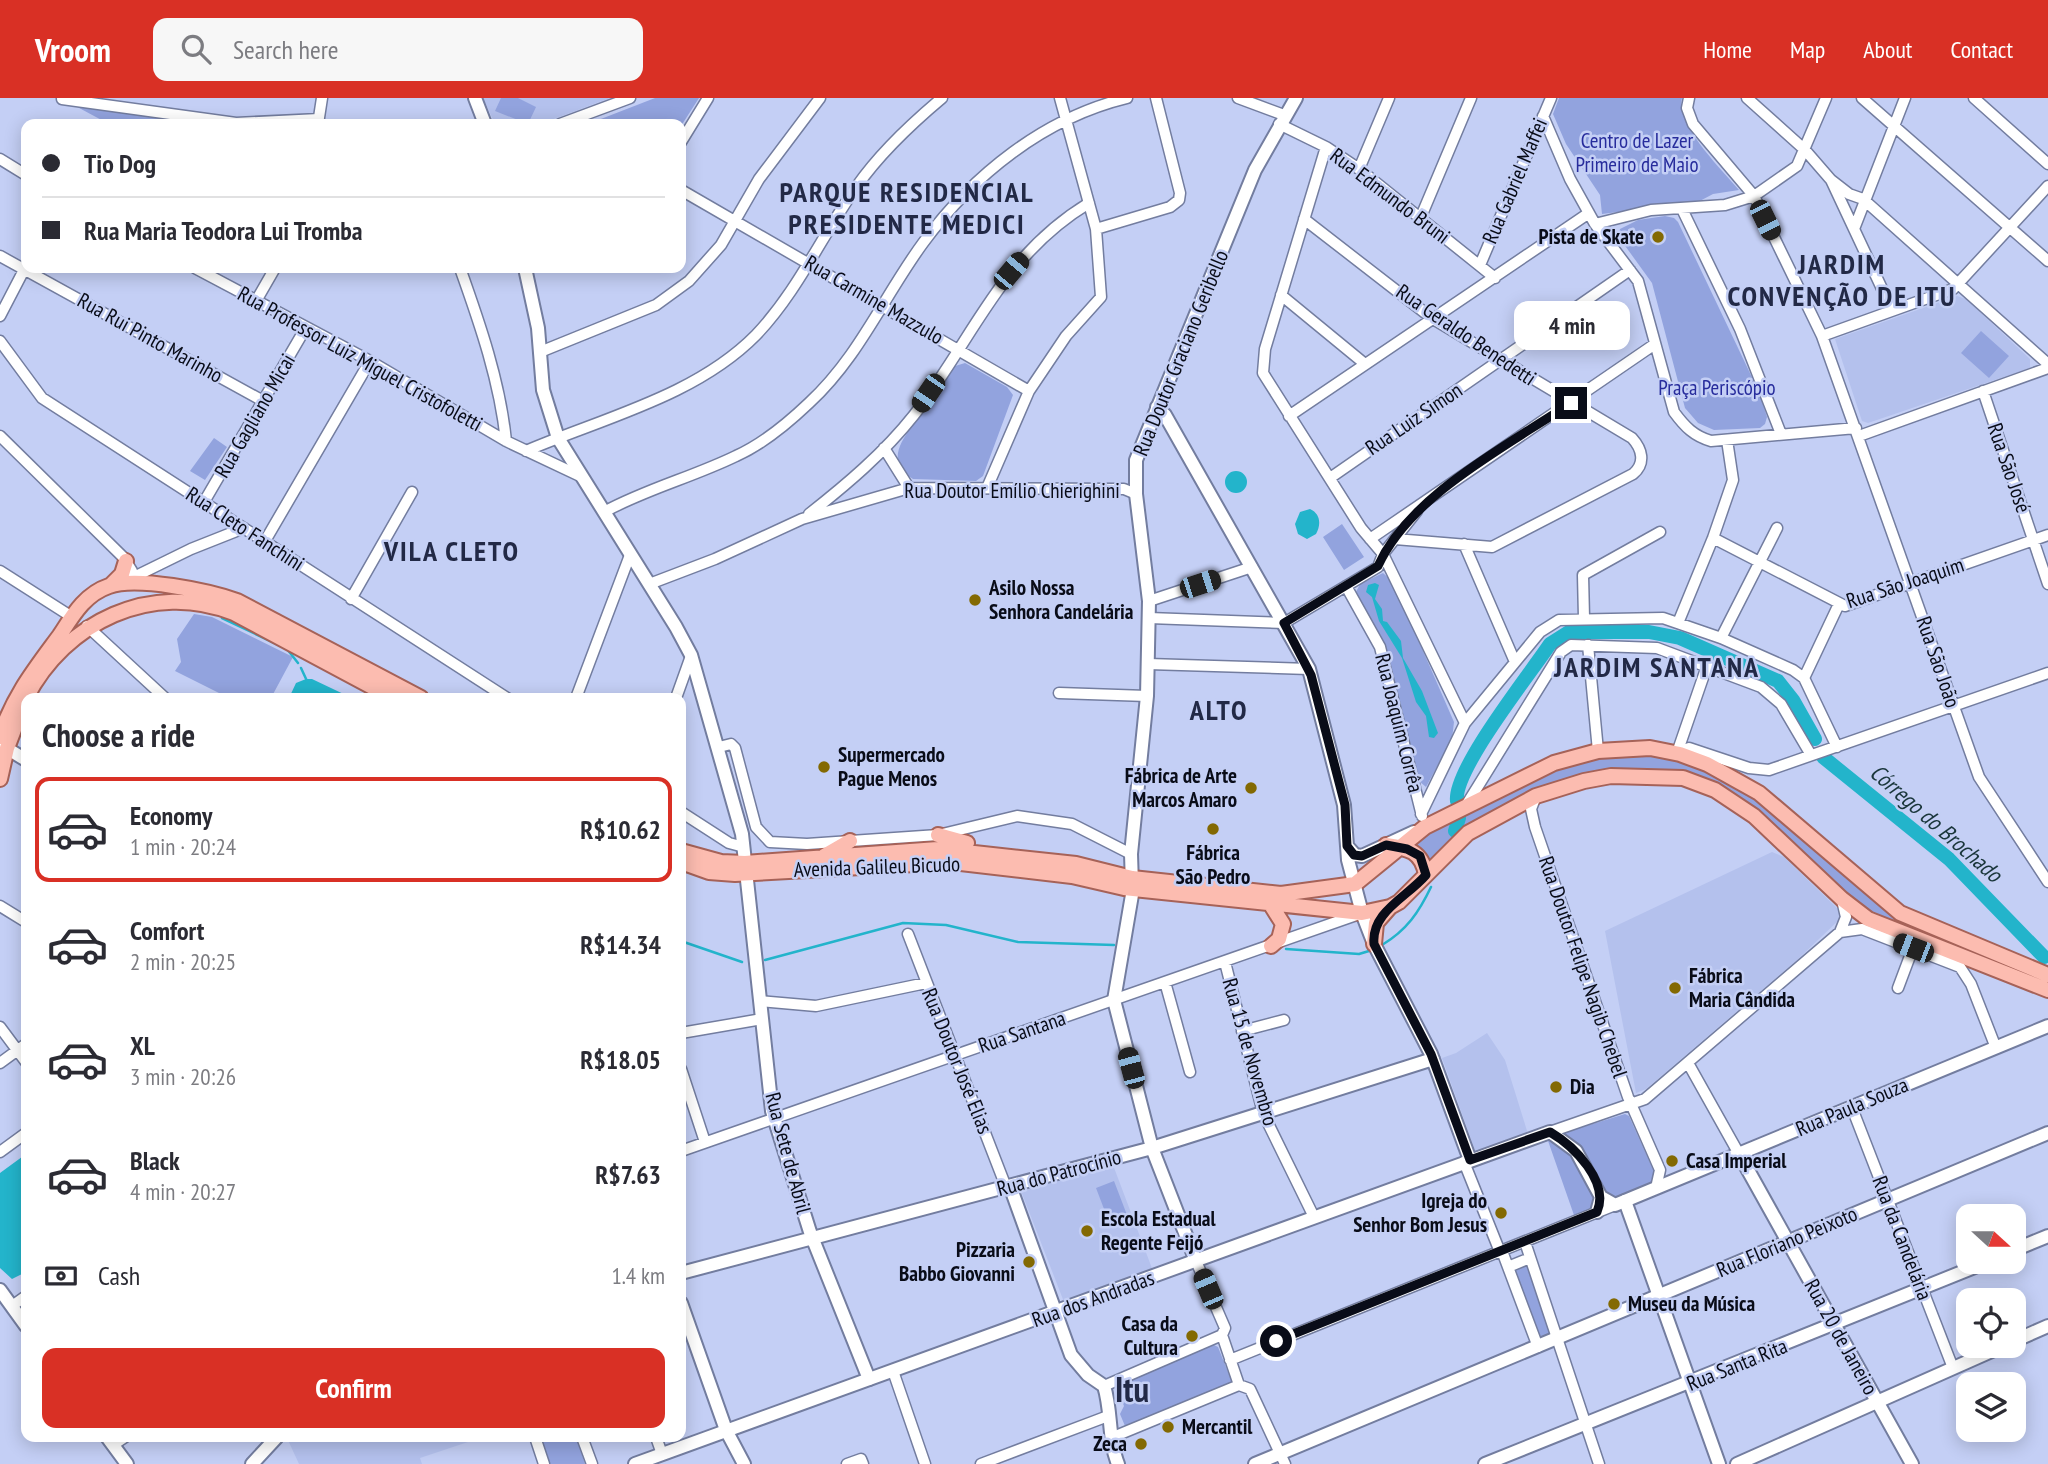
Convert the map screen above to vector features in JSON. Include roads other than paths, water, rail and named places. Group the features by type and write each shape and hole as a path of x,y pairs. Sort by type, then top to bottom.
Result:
{"main road":[{"path":"0,779 2,743 22,684 85,600 134,570"},
{"path":"134,570 162,586 210,593 237,601 412,693"},
{"path":"124,612 133,599 134,570"},
{"path":"29,693 44,670 73,637 87,626 124,612 176,601 220,607 306,649 384,693"},
{"path":"2,743 21,707"},
{"path":"1132,883 1274,894 1355,884 1402,847 1424,822 1554,763 1598,751 1638,748 1678,753 1724,771 1759,793 1900,912 2048,975"},
{"path":"1584,781 1597,768 1598,751"},
{"path":"1374,944 1376,923 1390,908 1407,896 1468,833 1503,812 1536,796 1584,781 1656,775 1683,778 1715,790 1754,816 1842,900 1876,923 2048,990"},
{"path":"938,835 977,844 1001,856"},
{"path":"821,857 850,841"},
{"path":"1386,845 1402,847 1420,856 1426,875"},
{"path":"686,864 720,874 821,857 937,849 1076,864 1132,883 1271,905 1362,913 1390,908"},
{"path":"686,852 745,869"},
{"name":"Avenida Galileu Bicudo","path":"745,869 952,862 1132,883"},
{"path":"1271,905 1283,924 1279,939 1271,946"}],"street":[{"path":"319,119 321,98"},
{"path":"475,98 483,119"},
{"path":"573,119 630,98"},
{"path":"686,134 708,98"},
{"path":"540,352 656,305 689,281 721,245 759,179 820,98"},
{"path":"526,451 689,385 747,343 770,319 858,185 918,118 942,98"},
{"path":"986,488 1029,391 1066,336 1101,298 1096,229 1068,119 1059,98"},
{"path":"604,512 629,498 738,456 766,438 828,384 864,337 923,243 975,183 1010,154 1068,119 1127,98"},
{"path":"1096,229 1170,207 1179,200 1156,98"},
{"name":"Rua Edmundo Bruni","path":"1238,98 1282,120 1359,169 1495,278"},
{"name":"Rua Doutor Graciano Geribello","path":"1114,1000 1132,883 1131,854 1147,696 1149,601 1136,494 1136,460 1255,170 1296,98"},
{"path":"1359,169 1389,98"},
{"path":"1420,219 1471,98"},
{"name":"Rua Gabriel Maffei","path":"1480,265 1551,98"},
{"name":"Rua São João","path":"1689,98 1687,108 1693,124 1754,196 1822,336 1984,789 2048,882"},
{"path":"1543,116 1595,225 1630,270 1645,297 1674,412 1699,438 1711,441 1781,434 1857,432 1983,391 2048,366 1960,283 1863,199 1849,194 1831,180 1805,150 1747,98"},
{"path":"1794,170 1826,98"},
{"path":"1862,98 2048,261"},
{"path":"1852,225 1905,98"},
{"path":"1974,98 2048,164"},
{"path":"62,99 215,119"},
{"path":"1326,147 1265,349 1263,373 1329,478 1383,554 1465,723"},
{"path":"0,159 21,172"},
{"path":"1595,225 1651,210 1725,205 1754,196 1794,170 1818,165"},
{"path":"1831,180 1892,310"},
{"path":"1822,336 1953,289 2048,186"},
{"name":"Rua Carmine Mazzulo","path":"686,193 1029,391"},
{"path":"802,519 835,494 884,448 914,415 996,289 1025,254 1089,203"},
{"path":"1682,208 1740,329 1781,434"},
{"path":"1289,416 1589,213"},
{"name":"Rua Geraldo Benedetti","path":"1304,219 1433,318 1499,361 1632,438 1642,454 1639,470 1492,547 1395,539"},
{"name":"Rua Rui Pinto Marinho","path":"0,256 21,266"},
{"name":"Rua Luiz Simon","path":"1329,478 1630,270"},
{"path":"0,316 22,273"},
{"name":"Rua Rui Pinto Marinho","path":"34,273 263,401"},
{"name":"Rua Professor Luiz Miguel Cristofoletti","path":"204,273 304,329 369,361 506,441 583,477"},
{"path":"256,301 272,273"},
{"path":"462,273 482,331 503,407 506,441"},
{"name":"Rua Sete de Abril","path":"526,273 540,352 543,390 558,438 630,555 652,583 691,655 719,747 744,847 774,1118 813,1239 869,1379"},
{"path":"1281,295 1365,364"},
{"name":"Rua Gagliano Micai","path":"204,502 304,329"},
{"name":"Rua Cleto Fanchini","path":"0,341 42,398 265,541 351,600 499,693"},
{"path":"1370,539 1403,521 1424,502 1655,344"},
{"path":"265,541 369,361"},
{"name":"Rua São José","path":"1983,391 2048,584"},
{"path":"1157,407 1165,415 1309,669 1345,805 1347,846 1362,913 1374,944 1433,1059 1467,1161 1538,1347"},
{"path":"0,436 134,570 244,528"},
{"path":"1678,623 1713,538 1733,480 1727,440"},
{"path":"884,448 909,488"},
{"name":"Rua Doutor Emílio Chierighini","path":"652,583 715,559 802,519 909,488 1124,489 1136,494"},
{"path":"351,600 412,492"},
{"path":"835,494 834,502 840,508"},
{"path":"1149,618 1284,623 1378,566 1403,521"},
{"path":"1403,521 1423,540"},
{"path":"1721,638 1777,528"},
{"path":"1584,618 1583,575 1660,532"},
{"name":"Rua São Joaquim","path":"1804,678 1839,604 1845,606 2048,535"},
{"path":"1713,538 1839,604"},
{"path":"1464,544 1515,662"},
{"path":"578,693 630,555"},
{"path":"1149,601 1252,567"},
{"path":"0,571 72,617"},
{"name":"Rua Joaquim Corrêa","path":"1346,586 1380,647 1424,822"},
{"path":"1347,846 1354,855 1362,856 1424,822 1465,723 1550,624 1584,618 1648,616 1721,638 1793,670 1804,678 1837,747"},
{"path":"87,626 159,693"},
{"path":"1467,804 1561,652 1571,645 1657,648 1761,687 1775,697 1811,755"},
{"path":"1588,645 1598,751"},
{"path":"678,693 691,655"},
{"path":"1148,664 1309,669"},
{"path":"1678,753 1707,666"},
{"path":"1678,753 1689,748 1764,771 2048,673"},
{"path":"1059,693 1147,696"},
{"path":"2,743 21,756"},
{"path":"719,747 731,744 735,748 756,827 763,837 783,844 938,835 1000,818 1039,818 1072,824 1131,854"},
{"name":"Rua Doutor Felipe Nagib Chebel","path":"1536,796 1531,809 1535,827 1633,1106 1660,1170 1656,1188"},
{"path":"1503,812 1524,817 1535,827"},
{"path":"686,815 729,843 744,847"},
{"path":"1550,1132 1633,1106 1645,1099 1840,932 1846,917 1842,900"},
{"path":"0,906 21,919"},
{"name":"Rua Santana","path":"686,1149 1362,913"},
{"path":"1840,932 1862,929 1963,970 1996,1048"},
{"name":"Rua Doutor José Elias","path":"908,934 1008,1186 1071,1355 1088,1375 1104,1386"},
{"path":"1898,988 1913,948"},
{"name":"Rua 15 de Novembro","path":"1225,962 1263,1113 1314,1217"},
{"path":"1165,982 1189,1072"},
{"path":"760,1001 816,1006 926,983"},
{"path":"1114,1000 1152,1148 1225,1328 1222,1335 1239,1385 1250,1390 1283,1459"},
{"path":"686,1032 762,1019"},
{"path":"1242,1031 1284,1020"},
{"name":"Rua Paula Souza","path":"1620,1203 2048,1026"},
{"path":"0,1027 21,1046"},
{"path":"0,1063 21,1048"},
{"name":"Rua do Patrocínio","path":"686,1272 1152,1148 1433,1059"},
{"name":"Rua 20 de Janeiro","path":"1688,1063 1912,1464"},
{"path":"686,1084 705,1142"},
{"name":"Rua da Candelária","path":"1852,1108 1953,1368"},
{"path":"1550,1132 1581,1157 1601,1197 1597,1212"},
{"name":"Rua dos Andradas","path":"635,1464 1550,1132"},
{"name":"Rua Floriano Peixoto","path":"1255,1464 1283,1459 1538,1347 2048,1133"},
{"path":"0,1152 21,1137"},
{"path":"1601,1197 1620,1203 1660,1297 1719,1464"},
{"path":"1230,1360 1620,1203"},
{"path":"2026,1245 2048,1236"},
{"path":"1525,1242 1599,1464"},
{"path":"1508,1267 1530,1258"},
{"name":"Rua Santa Rita","path":"1485,1464 1691,1384 1958,1274"},
{"path":"0,1290 21,1319"},
{"path":"12,1306 21,1300"},
{"path":"686,1317 726,1430 744,1464"},
{"path":"2026,1336 2048,1326"},
{"path":"1118,1464 1112,1451 1113,1437 1104,1386 1222,1335"},
{"path":"1737,1464 1976,1358"},
{"path":"893,1371 925,1464"},
{"path":"1113,1437 1239,1385"},
{"path":"981,1464 1108,1416"},
{"path":"111,1442 127,1464"},
{"path":"252,1464 272,1442"},
{"path":"537,1442 544,1464"},
{"path":"584,1442 592,1464"},
{"path":"658,1442 662,1454"},
{"path":"847,1464 861,1459 863,1464"}],"waterway":[{"path":"222,618 287,649 298,663"},
{"name":"Córrego do Brochado","path":"1457,801 1459,787 1467,768 1494,722 1550,644 1569,632 1649,632 1680,638 1778,681 1793,700 1815,739"},
{"path":"301,668 307,681"},
{"name":"Córrego do Brochado","path":"1823,757 1949,859 2044,957"},
{"name":"Córrego do Brochado","path":"1455,831 1459,818"},
{"name":"Córrego do Brochado","path":"1382,945 1411,920 1431,887"},
{"path":"765,960 903,923 946,925 1018,942 1114,945"},
{"name":"Córrego do Brochado","path":"686,943 742,962"},
{"name":"Córrego do Brochado","path":"1286,949 1359,954 1369,951"}],"place":[{"name":"Pista de Skate","path":"1658,237"},
{"name":"Asilo Nossa Senhora Candelária","path":"975,600"},
{"name":"Supermercado Pague Menos","path":"824,767"},
{"name":"Fábrica de Arte Marcos Amaro","path":"1251,788"},
{"name":"Fábrica São Pedro","path":"1213,829"},
{"name":"Fábrica Maria Cândida","path":"1675,988"},
{"name":"Dia","path":"1556,1087"},
{"name":"Casa Imperial","path":"1672,1161"},
{"name":"Igreja do Senhor Bom Jesus","path":"1501,1213"},
{"name":"Escola Estadual Regente Feijó","path":"1087,1231"},
{"name":"Pizzaria Babbo Giovanni","path":"1029,1262"},
{"name":"Museu da Música","path":"1614,1304"},
{"name":"Casa da Cultura","path":"1192,1336"},
{"name":"Mercantil","path":"1168,1427"},
{"name":"Zeca","path":"1141,1444"}],"district":[{"name":"PARQUE RESIDENCIAL PRESIDENTE MEDICI","path":"907,208"},
{"name":"JARDIM CONVENÇÃO DE ITU","path":"1842,280"},
{"name":"VILA CLETO","path":"452,551"},
{"name":"JARDIM SANTANA","path":"1657,667"},
{"name":"ALTO","path":"1219,710"},
{"name":"Itu","path":"1132,1390"}],"park label":[{"name":"Centro de Lazer Primeiro de Maio","path":"1637,153"},
{"name":"Praça Periscópio","path":"1717,388"}]}
